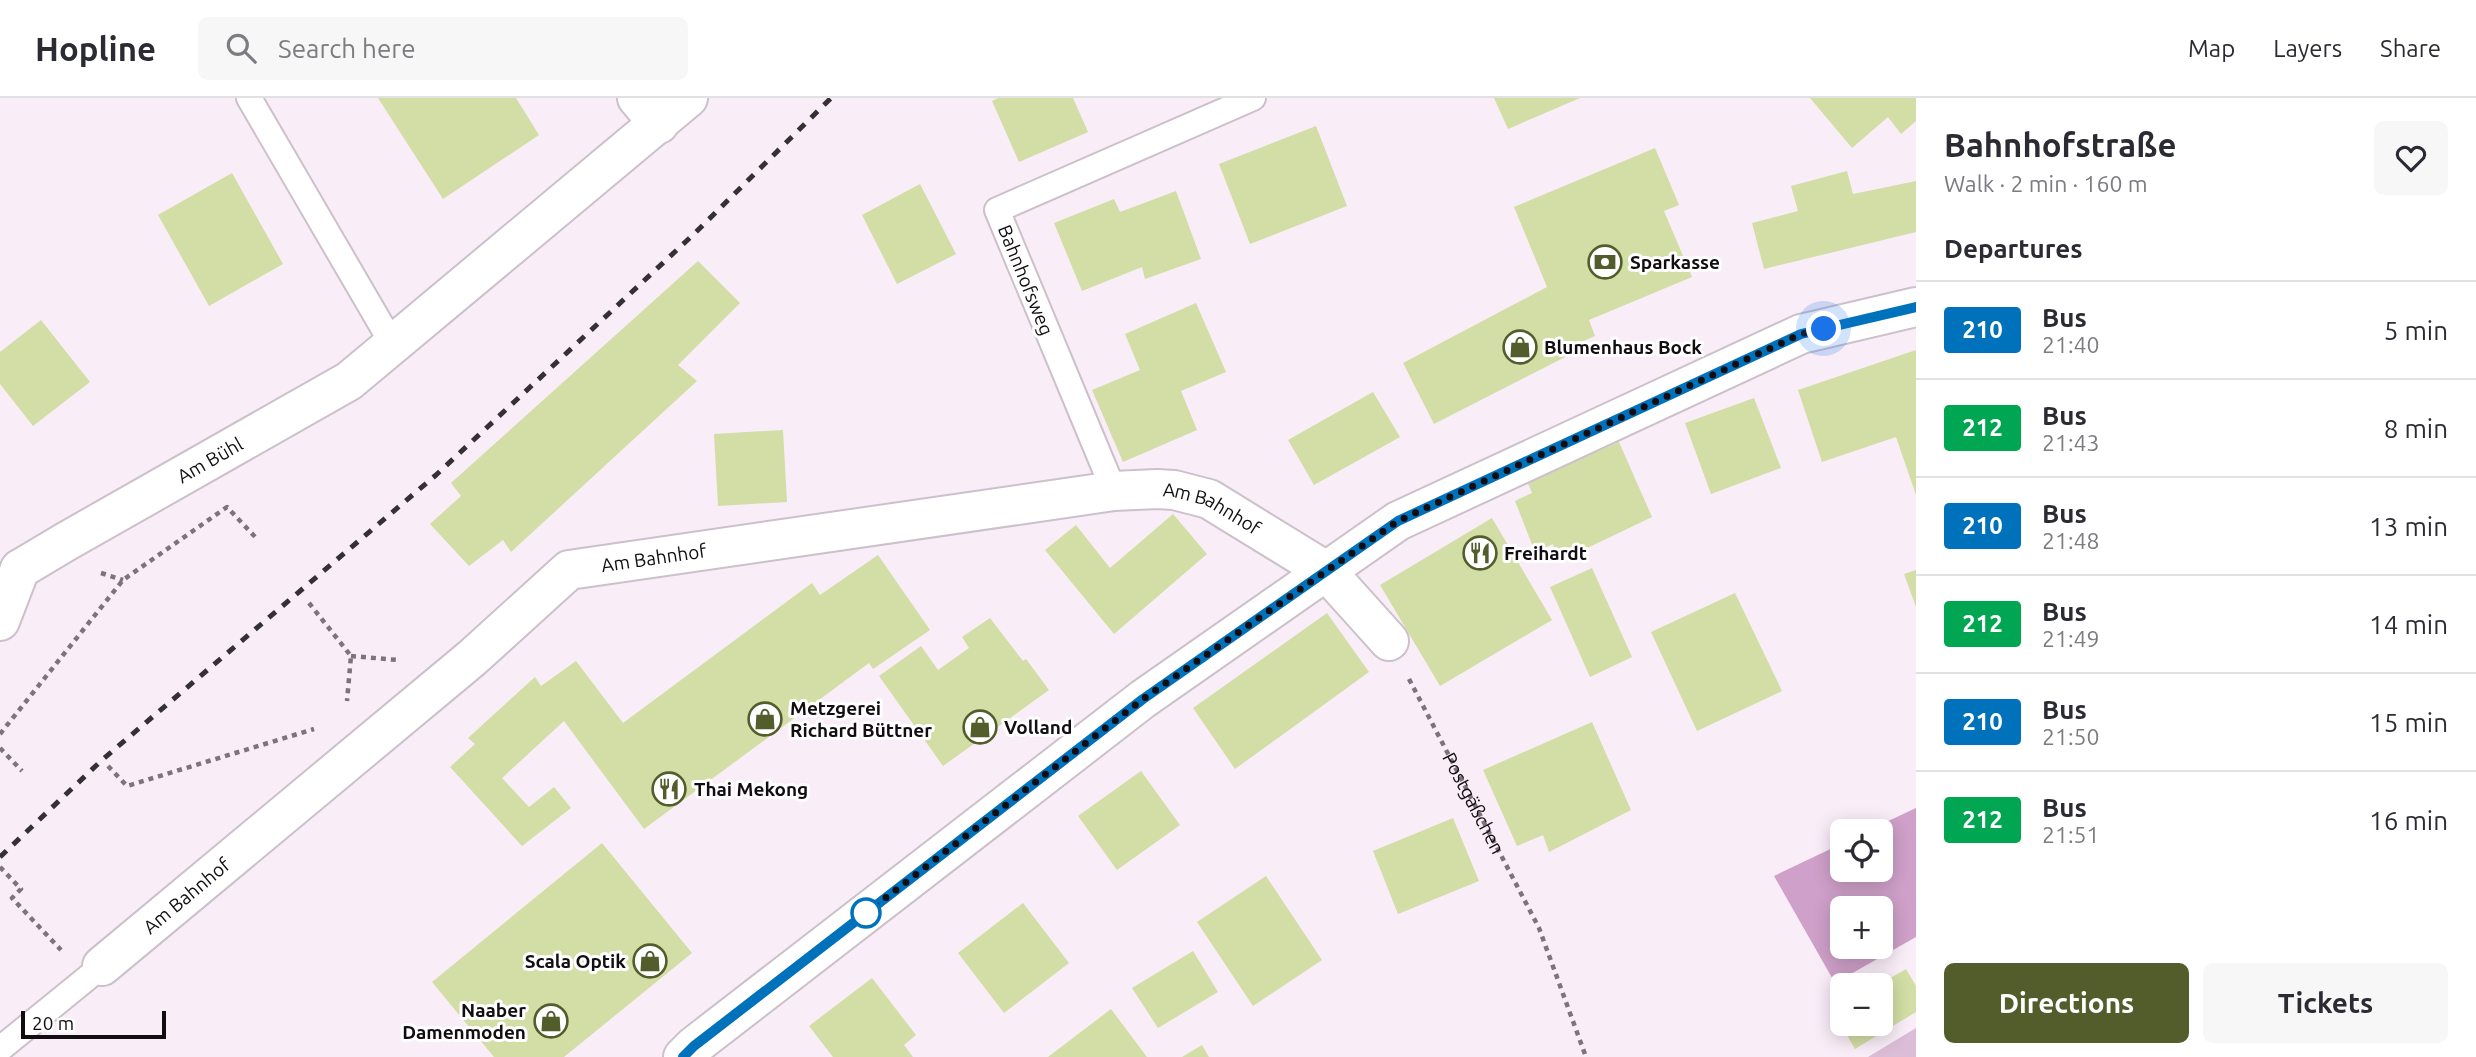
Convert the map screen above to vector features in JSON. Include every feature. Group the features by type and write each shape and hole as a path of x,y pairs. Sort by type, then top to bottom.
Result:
{"street":[{"name":"Am Bühl","path":"10,561 66,541 349,381 393,345 648,111 688,98"},
{"path":"683,1057 1143,699 1398,521 1801,334 1916,307"},
{"name":"Am Bahnhof","path":"94,972 472,658 569,570 1114,491 1157,489 1209,499 1326,571"},
{"path":"0,621 10,561"},
{"path":"1326,571 1389,641"}],"lane":[{"path":"248,98 393,345"},
{"name":"Bahnhofsweg","path":"1114,491 997,210 1253,98"},
{"path":"0,1049 94,972"}],"path":[{"path":"0,734 123,580 227,507 258,540"},
{"path":"309,603 351,656 348,698"},
{"name":"Postgäßchen","path":"1389,641 1539,928 1586,1057"},
{"path":"351,656 401,660"},
{"path":"108,766 127,786 326,726"},
{"path":"0,748 22,771"},
{"path":"0,867 21,889 12,898 94,972"}],"shaded area":[{"path":"1916,808 1916,937 1893,950 1893,896 1830,896 1830,959 1877,959 1853,973 1830,974 1774,876 1830,849 1830,882 1893,882 1893,819"},
{"path":"1916,1028 1916,1057 1868,1057"}],"building":[{"path":"378,98 516,98 539,135 443,199"},
{"path":"998,98 1073,98 1088,132 1019,162 992,101"},
{"path":"1494,98 1580,98 1508,129"},
{"path":"1810,98 1916,98 1916,121 1901,134 1888,117 1852,148"},
{"path":"1316,126 1347,206 1250,244 1219,164"},
{"path":"1655,148 1679,205 1664,211 1692,277 1589,320 1595,336 1572,346 1575,352 1434,424 1403,363 1547,287 1514,207"},
{"path":"1847,171 1853,194 1916,181 1916,232 1764,269 1752,223 1798,211 1791,186"},
{"path":"232,173 283,264 209,306 158,215"},
{"path":"920,184 956,254 897,284 862,215"},
{"path":"1176,191 1201,259 1145,279 1142,267 1082,291 1054,223 1114,199 1120,212"},
{"path":"698,261 740,303 678,365 697,381 511,552 503,540 469,566 430,524 461,496 451,483"},
{"path":"1196,303 1226,372 1181,391 1197,430 1123,462 1092,390 1140,370 1125,334"},
{"path":"41,320 90,382 33,426 0,384 0,352"},
{"path":"1916,350 1916,495 1896,437 1822,462 1798,390"},
{"path":"1373,392 1400,437 1314,485 1288,440"},
{"path":"1754,398 1781,468 1711,494 1685,423"},
{"path":"783,430 787,502 718,506 714,434"},
{"path":"1619,442 1652,517 1558,562 1553,544 1535,552 1515,501 1532,493 1527,481"},
{"path":"1173,514 1207,554 1114,634 1045,550 1076,525 1110,568"},
{"path":"1492,518 1552,620 1440,686 1380,585"},
{"path":"878,555 930,630 873,669 869,663 644,829 564,721 502,778 529,807 554,787 571,808 522,846 450,767 475,744 468,738 535,677 541,686 576,661 623,723 812,583 820,595"},
{"path":"1592,568 1632,657 1590,677 1550,587"},
{"path":"1916,570 1916,607 1904,574"},
{"path":"1735,593 1782,691 1697,731 1651,632"},
{"path":"1327,613 1369,672 1235,769 1193,708"},
{"path":"990,618 1049,690 943,766 879,676 921,646 938,670 969,648 962,637"},
{"path":"1592,722 1631,810 1549,852 1543,835 1517,846 1483,770"},
{"path":"1141,771 1180,825 1117,870 1078,816"},
{"path":"1453,818 1479,881 1398,914 1373,851"},
{"path":"602,843 692,953 564,1057 494,1057 432,982"},
{"path":"1266,876 1322,960 1253,1006 1197,922"},
{"path":"1023,903 1069,963 1004,1013 958,953"},
{"path":"1193,951 1218,992 1158,1028 1132,988"},
{"path":"1906,969 1916,986 1916,1012 1893,1026 1893,976"},
{"path":"872,978 916,1035 904,1045 913,1057 833,1057 809,1026"},
{"path":"1111,1009 1147,1057 1048,1057"},
{"path":"1847,1036 1876,1036 1855,1049"},
{"path":"1202,1045 1209,1057 1182,1057"}],"railway":[{"path":"0,857 102,760 436,475 695,233 831,98"}],"bus line":[{"name":"210","path":"683,1057 1143,699 1398,521 1801,334 1916,307"}],"place":[{"name":"Sparkasse","path":"1605,262"},
{"name":"Blumenhaus Bock","path":"1520,347"},
{"name":"Freihardt","path":"1480,553"},
{"name":"Metzgerei Richard Büttner","path":"765,719"},
{"name":"Volland","path":"980,727"},
{"name":"Thai Mekong","path":"669,789"},
{"name":"Scala Optik","path":"650,961"},
{"name":"Naaber Damenmoden","path":"551,1021"}],"route":[{"path":"866,913 1143,699 1398,521 1801,334 1824,329"}]}
